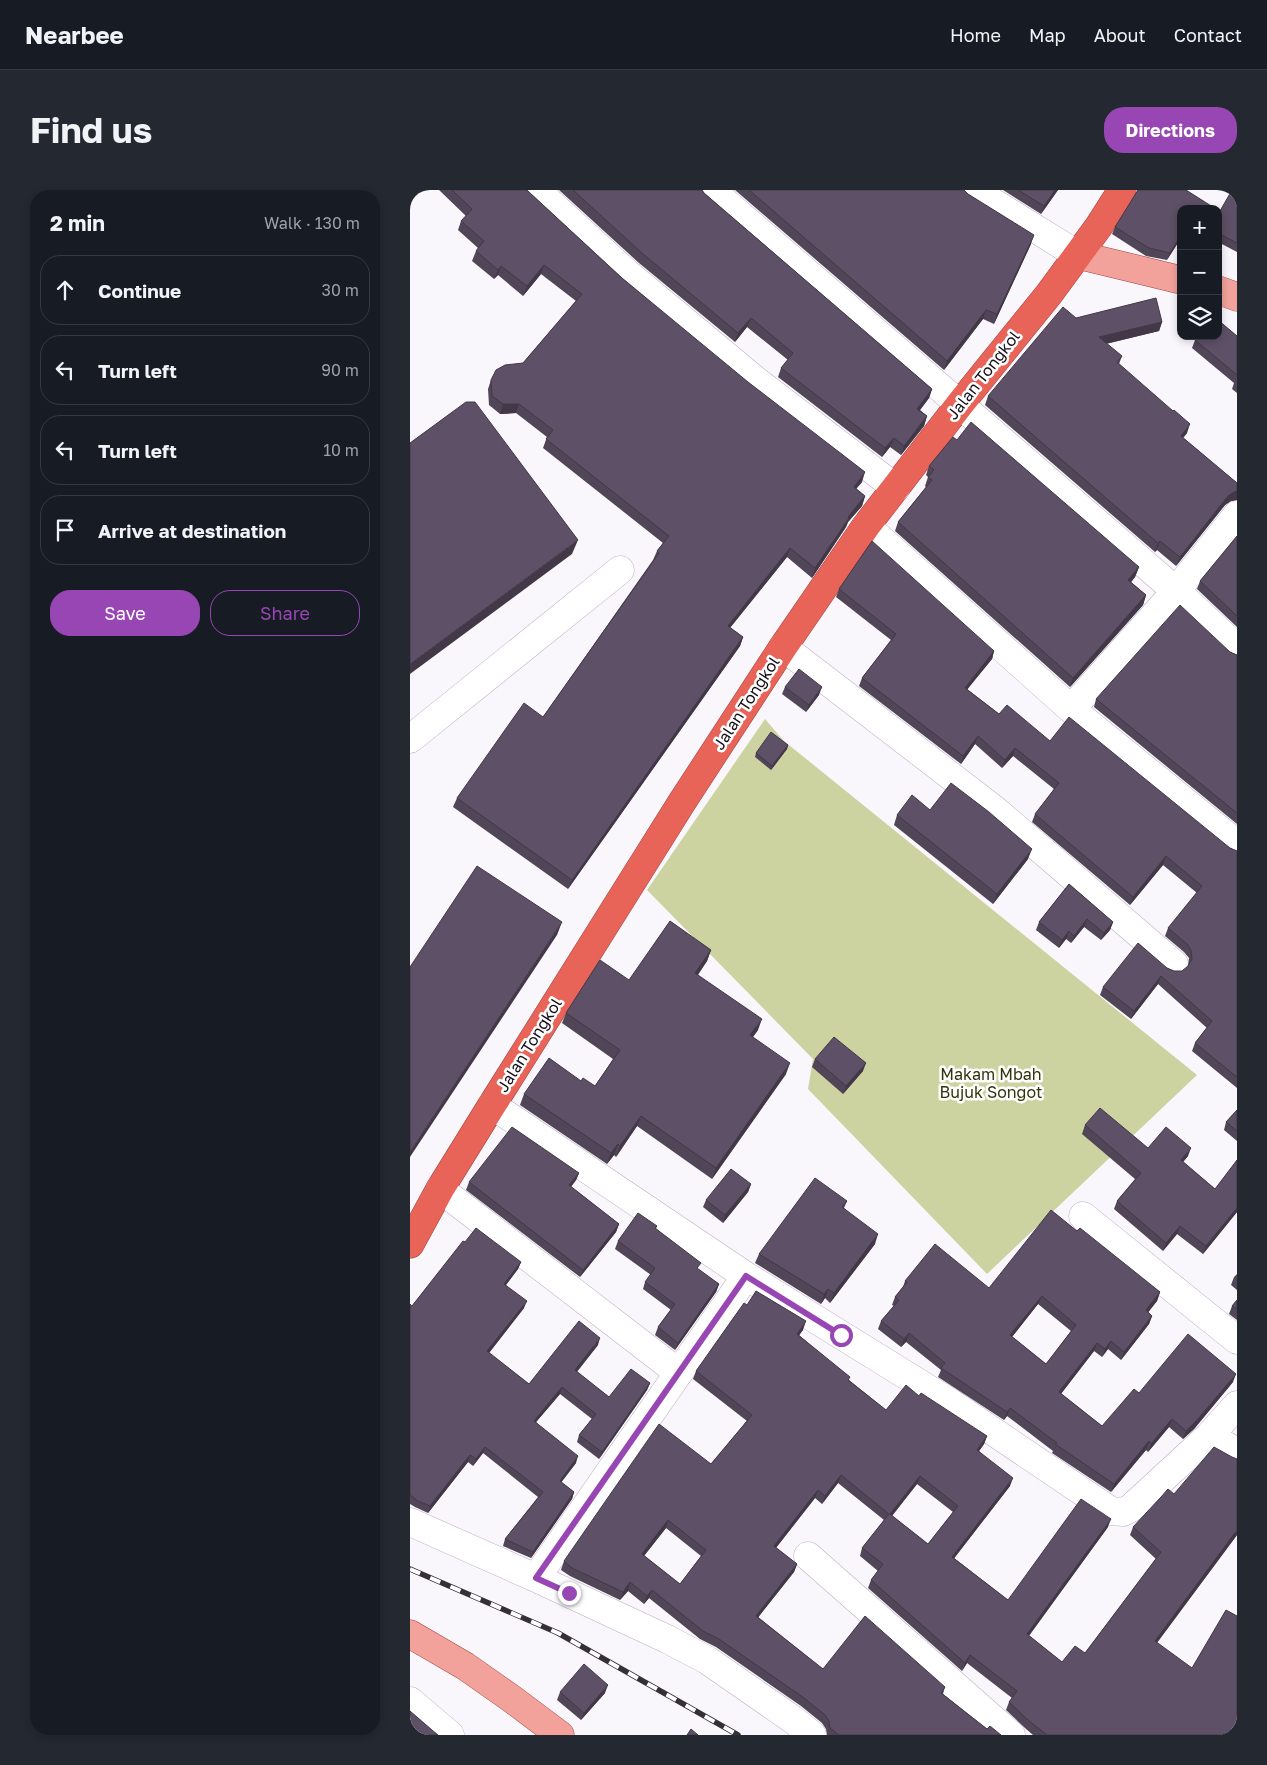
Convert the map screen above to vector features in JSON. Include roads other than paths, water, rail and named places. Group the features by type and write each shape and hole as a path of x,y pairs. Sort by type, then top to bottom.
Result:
{"highway":[{"name":"Jalan Tongkol","path":"410,1244 440,1189 492,1104 677,810 783,647 866,526 960,404 1049,294 1122,190"}],"main road":[{"path":"1078,255 1177,279"},
{"path":"1222,291 1237,297"},
{"path":"410,1634 464,1666 560,1735"}],"street":[{"path":"536,190 629,275 754,379 896,488"},
{"path":"712,190 1176,592 1237,648"},
{"path":"973,190 1078,255"},
{"path":"1071,709 1176,592 1237,515"},
{"path":"866,526 1071,709 1237,844"},
{"path":"410,739 620,570"},
{"path":"783,647 995,810 1174,964"},
{"path":"492,1104 746,1276 951,1403 1111,1511 1124,1512 1131,1508 1209,1436 1237,1405"},
{"path":"440,1189 679,1373"},
{"path":"1083,1216 1237,1340"},
{"path":"536,1578 746,1276"},
{"path":"1209,1436 1237,1452"},
{"path":"410,1522 536,1578 667,1639 707,1660 812,1735"},
{"path":"808,1556 1011,1735"},
{"path":"410,1701 450,1735"}],"railway":[{"path":"410,1569 558,1633 738,1735"}],"park label":[{"name":"Makam Mbah Bujuk Songot","path":"991,1083"}]}
